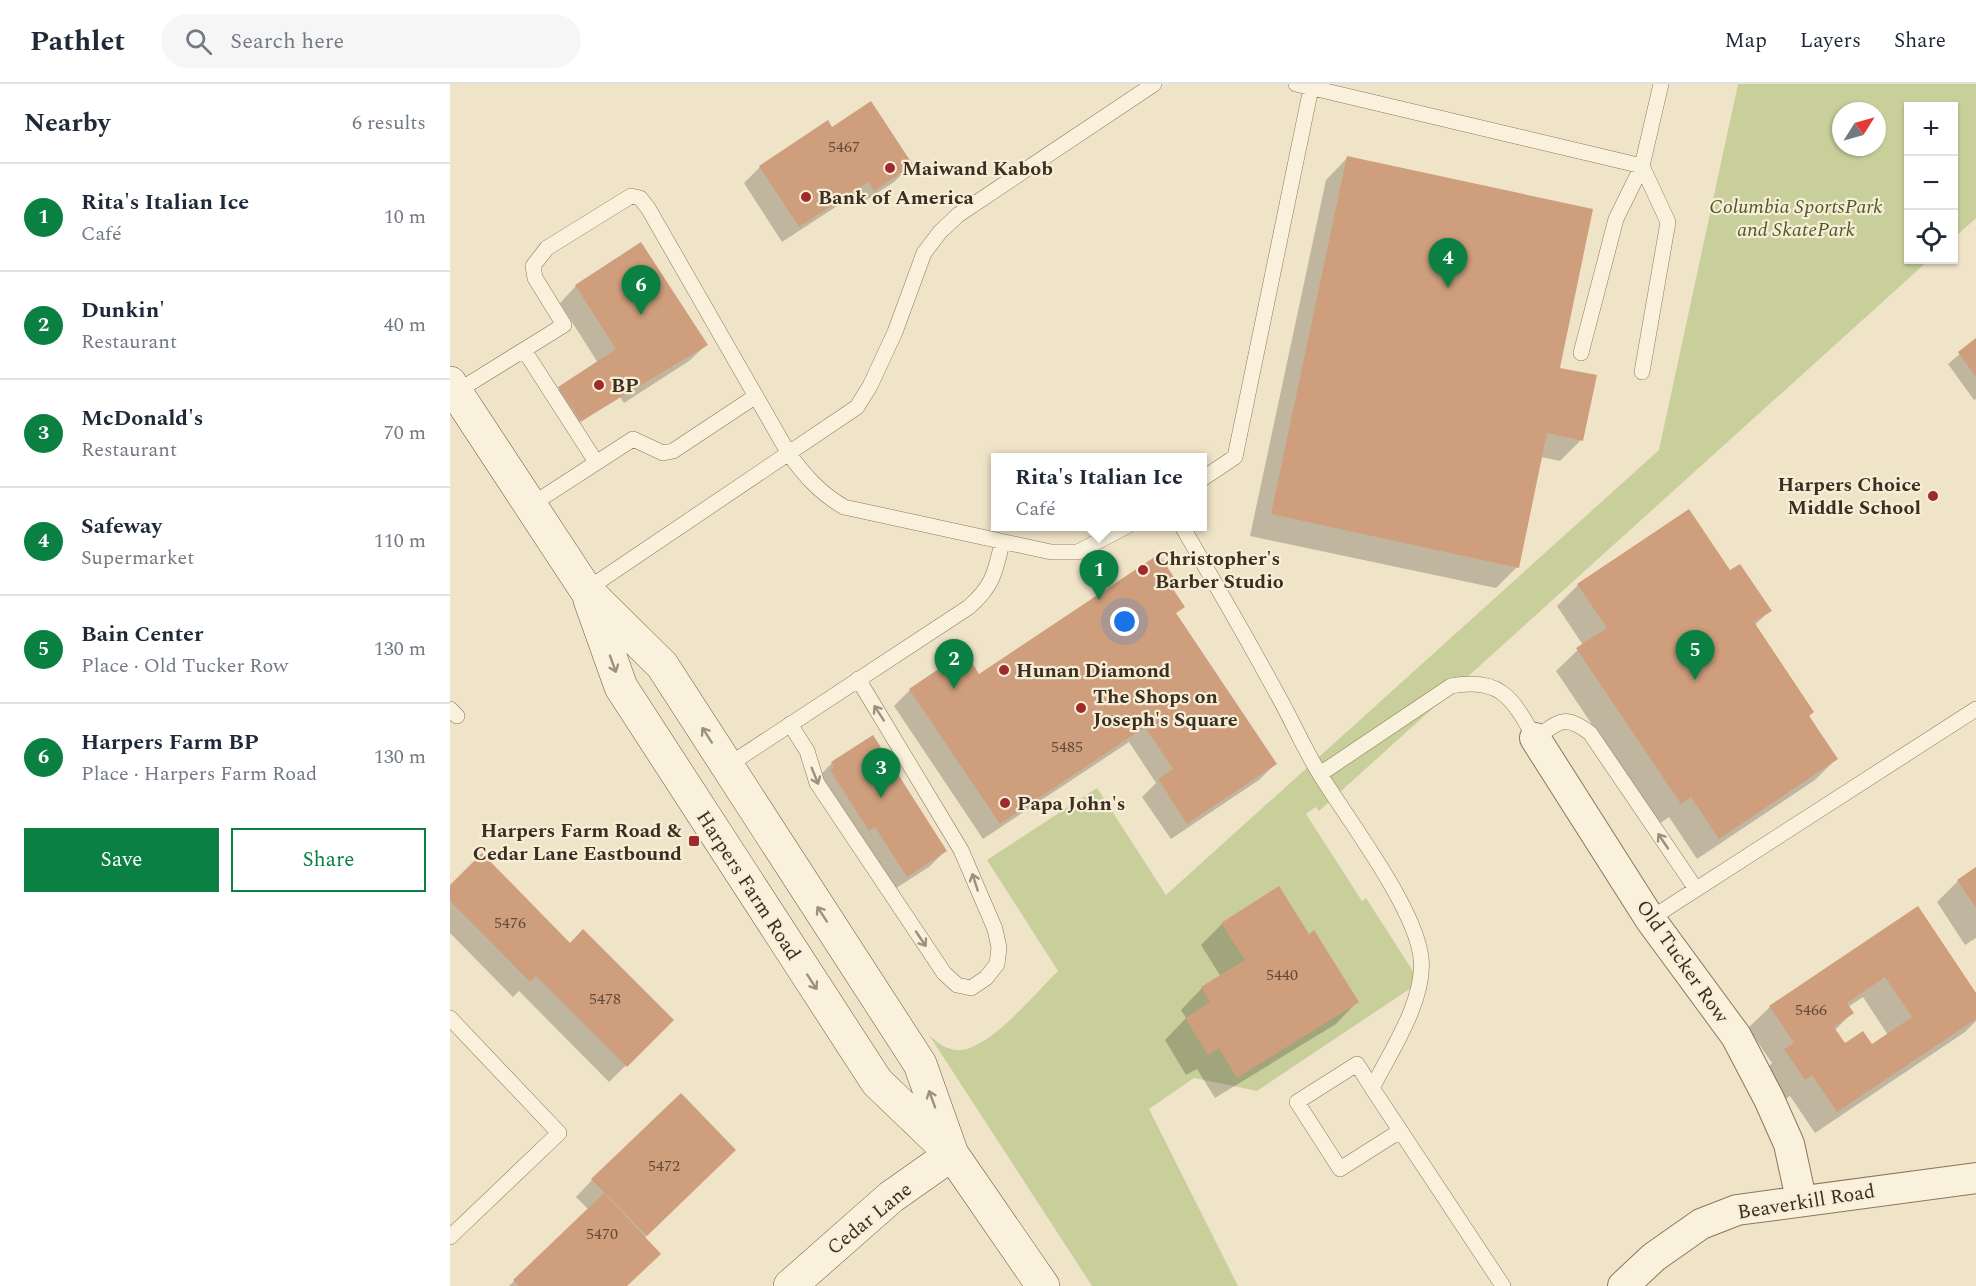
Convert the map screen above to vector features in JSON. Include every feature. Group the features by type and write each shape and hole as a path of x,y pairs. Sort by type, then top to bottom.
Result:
{"main road":[{"name":"Harpers Farm Road","path":"453,388 586,590 662,665 920,1064 952,1154"},
{"name":"Harpers Farm Road","path":"586,590 621,687 870,1072 877,1082 952,1154 1043,1286"},
{"name":"Cedar Lane","path":"790,1286 891,1197 952,1154"}],"street":[{"name":"Old Tucker Row","path":"1535,738 1650,919 1736,1036 1769,1099 1789,1144 1800,1199"},
{"name":"Beaverkill Road","path":"1623,1286 1654,1257 1701,1224 1737,1210 1800,1199 1976,1178"}],"lane":[{"path":"586,590 857,407 870,386 895,332 924,254 940,232 958,215 1154,84"},
{"path":"1581,352 1616,219 1642,166 1661,84"},
{"path":"1207,476 1235,457 1303,86 1642,166"},
{"path":"1642,166 1668,222 1642,372"},
{"path":"453,388 524,350 564,325 536,278 532,266 537,257 631,196 640,198 648,208 789,454 811,483 844,507 1052,552 1078,552 1118,531"},
{"path":"524,350 596,462"},
{"path":"531,505 633,439 663,453 673,452 756,396"},
{"path":"1185,531 1277,692 1320,774 1399,899 1415,933 1421,959 1419,982 1409,1015 1372,1088"},
{"path":"727,766 981,597 995,577 1002,543"},
{"path":"790,724 807,751 818,783 944,974 957,985 971,988 986,978 997,964 999,948 995,929 961,850 858,680"},
{"path":"1320,774 1451,686 1470,682 1486,684 1501,690 1515,704 1535,738 1561,721 1574,721 1590,733 1696,889"},
{"path":"1650,919 1976,709"},
{"path":"450,1018 559,1133 450,1236"},
{"path":"1400,1131 1340,1169 1297,1102 1357,1064 1503,1286"}],"green space":[{"name":"Columbia SportsPark and SkatePark","path":"1738,84 1976,84 1976,218 1958,234 1958,102 1904,102 1904,264 1925,264 1319,811 1316,807 1306,814 1362,901 1366,898 1420,982 1257,1091 1194,1078 1149,1109 1238,1286 1092,1286 929,1035 942,1045 957,1050 982,1042 1011,1019 1058,971 987,860 1097,788 1166,895 1659,450"}],"building":[{"path":"871,101 913,165 874,191 868,182 799,227 759,166 828,120 832,127"},
{"path":"1347,156 1593,209 1560,368 1597,375 1583,441 1547,433 1519,568 1271,514"},
{"path":"641,242 708,345 581,421 558,387 616,349 575,285"},
{"path":"1976,338 1976,377 1958,352"},
{"path":"1689,509 1730,570 1740,564 1772,611 1754,622 1814,712 1809,716 1838,759 1719,839 1691,797 1681,804 1576,648 1607,628 1577,584"},
{"name":"The Shops on Joseph's Square","path":"1159,554 1175,579 1169,583 1185,607 1176,613 1277,764 1187,824 1158,779 1173,769 1145,727 1000,824 909,689 965,651 979,674"},
{"path":"873,735 947,851 907,877 875,827 869,831 830,770 834,767 831,762"},
{"path":"482,853 570,943 583,929 674,1020 627,1067 536,976 530,982 450,901 450,885"},
{"path":"1976,867 1976,908 1957,880"},
{"path":"1279,886 1309,934 1314,930 1359,1002 1237,1078 1219,1048 1208,1055 1185,1018 1210,1002 1201,987 1245,960 1221,923"},
{"path":"1918,906 1976,993 1976,1019 1837,1112 1812,1075 1805,1080 1784,1049 1794,1043 1769,1006","holes":["1885,977 1912,1017 1872,1044 1863,1031 1845,1043 1834,1027 1854,1013 1847,1003"]},
{"path":"681,1093 736,1150 647,1236 591,1179"},
{"path":"604,1193 661,1254 627,1286 519,1286 513,1280"}],"place":[{"name":"Maiwand Kabob","path":"890,168"},
{"name":"Bank of America","path":"806,197"},
{"name":"Safeway","path":"1448,288"},
{"name":"Harpers Farm BP","path":"641,315"},
{"name":"BP","path":"599,385"},
{"name":"Harpers Choice Middle School","path":"1933,496"},
{"name":"Christopher's Barber Studio","path":"1143,570"},
{"name":"Rita's Italian Ice","path":"1099,600"},
{"name":"Hunan Diamond","path":"1004,670"},
{"name":"Bain Center","path":"1695,680"},
{"name":"Dunkin'","path":"954,689"},
{"name":"The Shops on Joseph's Square","path":"1081,708"},
{"name":"McDonald's","path":"881,798"},
{"name":"Papa John's","path":"1005,803"},
{"name":"Harpers Farm Road & Cedar Lane Eastbound","path":"694,841"}]}
